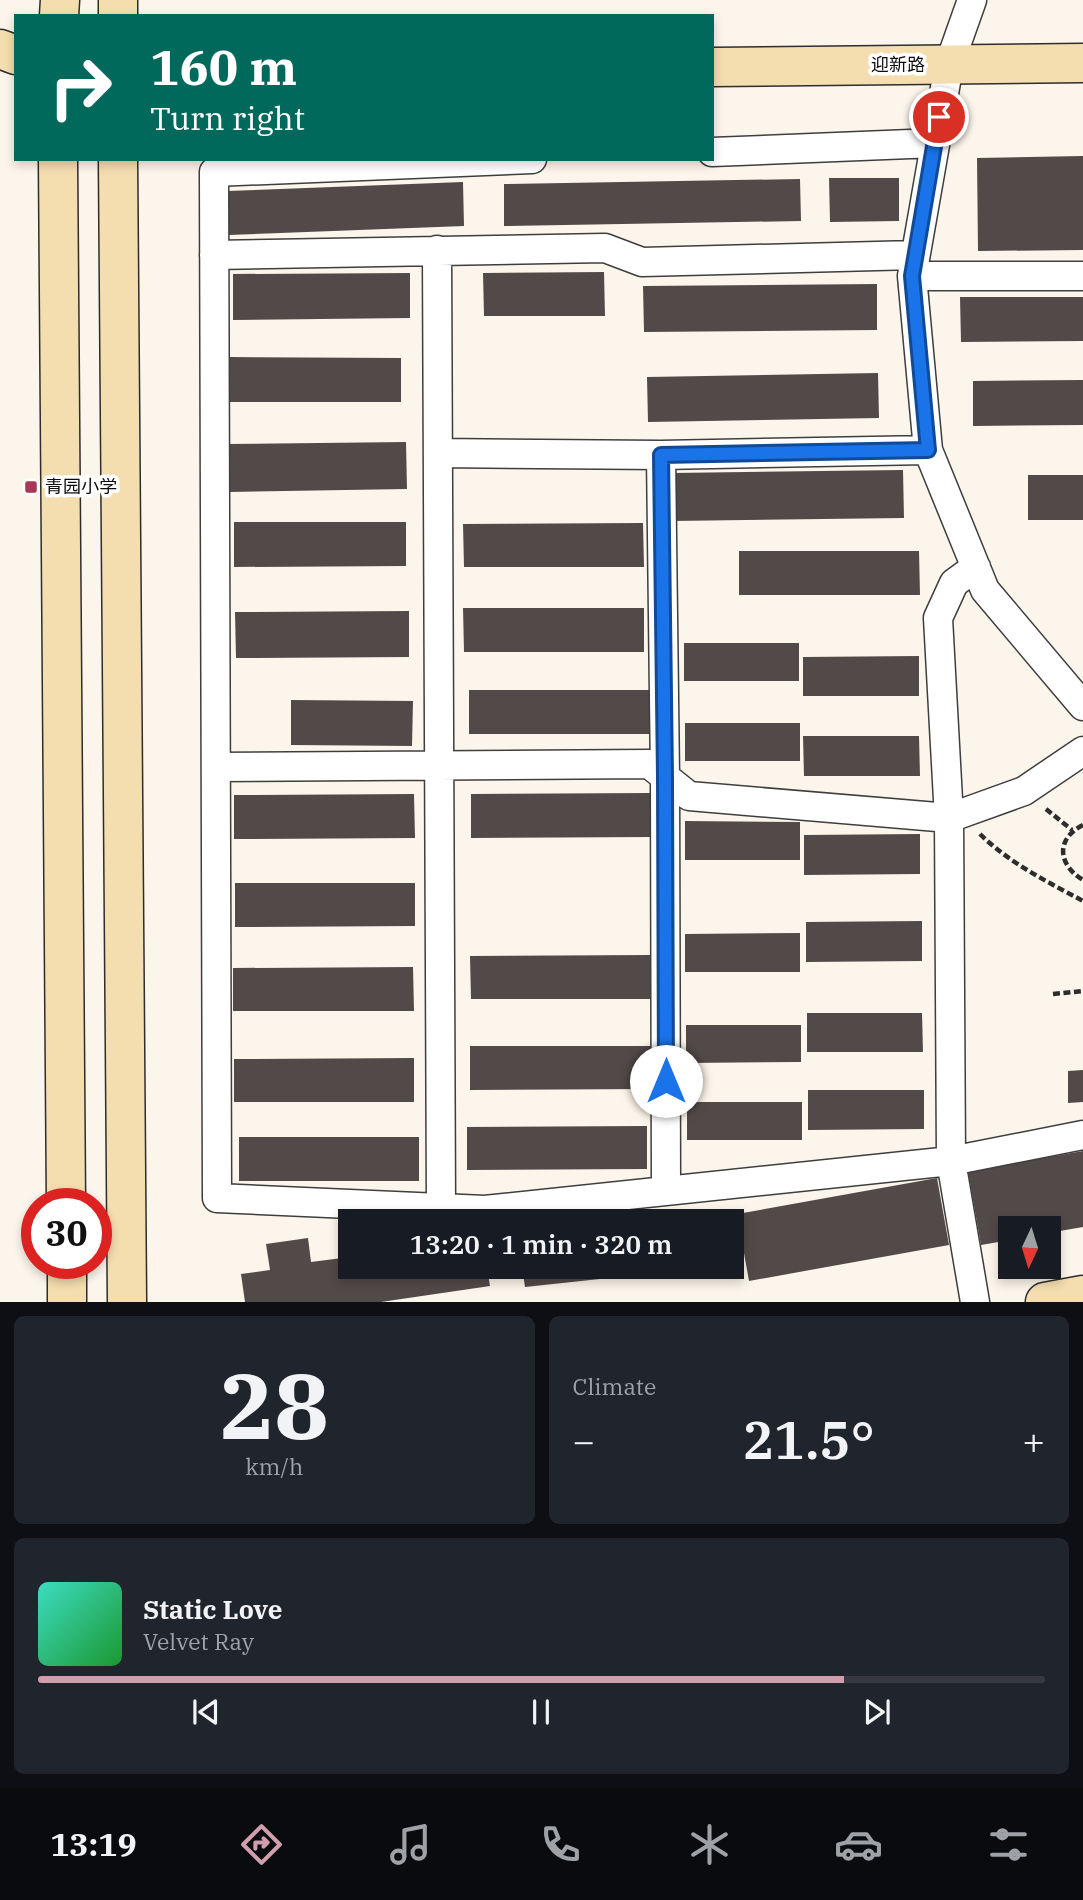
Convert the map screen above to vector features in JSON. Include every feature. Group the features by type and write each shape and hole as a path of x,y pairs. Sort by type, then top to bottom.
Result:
{"main road":[{"name":"迎新路","path":"714,67 1083,63"},
{"path":"58,161 66,1188"},
{"path":"118,161 127,1301"},
{"path":"67,1279 67,1301"},
{"path":"1045,1301 1083,1295"}],"street":[{"path":"972,0 949,65 914,265 928,450 985,590 1083,706"},
{"path":"714,152 935,143"},
{"path":"483,161 214,172 217,1198 485,1210 951,1161 1083,1135"},
{"path":"214,255 606,248 642,261 914,265 1083,276"},
{"path":"437,250 441,1208"},
{"path":"438,453 661,455 928,450"},
{"path":"661,455 666,1191"},
{"path":"975,1301 951,1161 955,816 938,618 954,583 976,568"},
{"path":"216,767 649,764 689,796 955,816 1024,791 1083,751"}],"path":[{"path":"955,816 1038,878 1083,901"},
{"path":"1083,824 1072,830 1063,851 1063,859 1071,873 1083,880"},
{"path":"1053,994 1083,991"}],"building":[{"path":"1083,156 1083,250 978,251 977,158"},
{"path":"829,178 899,178 899,221 830,222"},
{"path":"800,179 801,221 504,226 504,184"},
{"path":"463,182 464,226 229,235 227,191"},
{"path":"604,272 605,316 484,316 483,273"},
{"path":"410,273 410,318 233,320 233,274"},
{"path":"877,284 877,330 644,332 643,286"},
{"path":"960,297 1083,297 1083,341 961,342"},
{"path":"230,357 401,358 401,402 230,402"},
{"path":"878,373 879,418 648,422 647,377"},
{"path":"1083,380 1083,425 973,426 973,381"},
{"path":"406,442 407,489 228,492 227,444"},
{"path":"903,470 904,518 673,521 672,473"},
{"path":"1028,475 1083,475 1083,520 1028,520"},
{"path":"234,522 406,522 406,566 234,567"},
{"path":"643,523 644,567 464,567 463,524"},
{"path":"739,551 919,551 920,595 739,595"},
{"path":"463,608 644,608 644,652 464,652"},
{"path":"409,611 409,657 236,658 235,612"},
{"path":"684,643 799,643 799,681 684,681"},
{"path":"919,656 919,696 803,696 803,657"},
{"path":"469,690 650,690 650,734 469,734"},
{"path":"291,700 413,701 412,746 291,745"},
{"path":"685,723 800,723 800,761 685,761"},
{"path":"803,736 919,736 920,776 804,776"},
{"path":"652,793 652,837 471,838 471,794"},
{"path":"414,794 415,838 234,839 234,795"},
{"path":"685,821 800,822 800,860 685,860"},
{"path":"920,834 920,874 804,875 804,835"},
{"path":"235,883 415,883 415,926 235,927"},
{"path":"922,921 922,961 806,962 806,922"},
{"path":"800,933 800,972 685,972 685,934"},
{"path":"651,955 651,999 471,999 470,956"},
{"path":"413,967 414,1011 233,1011 233,968"},
{"path":"807,1013 922,1013 923,1052 807,1052"},
{"path":"686,1025 801,1025 801,1062 686,1063"},
{"path":"470,1046 651,1046 651,1089 470,1090"},
{"path":"414,1058 414,1102 234,1102 234,1059"},
{"path":"1083,1070 1083,1102 1068,1103 1068,1071"},
{"path":"808,1090 924,1090 924,1129 808,1130"},
{"path":"687,1102 802,1102 802,1140 687,1140"},
{"path":"647,1126 647,1169 467,1170 467,1127"},
{"path":"239,1137 419,1137 419,1181 239,1181"},
{"path":"1083,1151 1083,1227 1061,1231 1061,1216 998,1216 998,1242 981,1245 968,1171"},
{"path":"937,1178 949,1245 749,1281 744,1253 744,1213"},
{"path":"308,1238 311,1262 338,1259 338,1279 489,1279 490,1286 381,1302 245,1302 241,1274 270,1270 266,1244"},
{"path":"524,1279 600,1279 525,1287"}],"place":[{"name":"青园小学","path":"31,487"}],"route":[{"path":"666,1081 661,455 928,450 912,276 939,117"}]}
